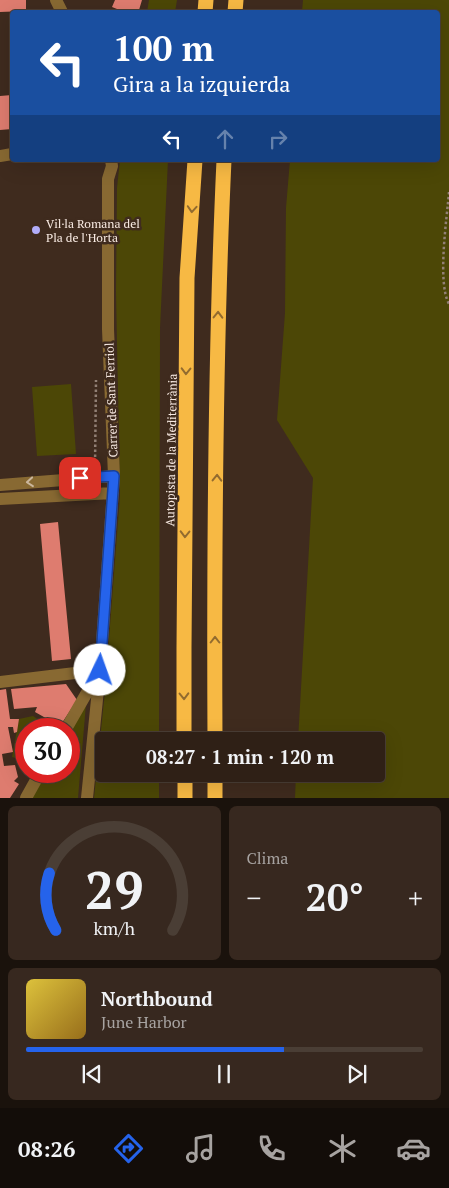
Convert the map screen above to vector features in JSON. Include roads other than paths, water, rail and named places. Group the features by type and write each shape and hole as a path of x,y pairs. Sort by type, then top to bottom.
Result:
{"highway":[{"name":"Autopista de la Mediterrània","path":"184,732 188,278 195,162"},
{"path":"215,732 219,271 224,162"},
{"path":"185,782 185,798"},
{"path":"215,798 216,782"}],"street":[{"name":"Carrer de Sant Ferriol","path":"86,798 100,670 114,476 108,329 108,179 111,162"},
{"path":"0,485 114,476"},
{"path":"0,499 113,493"},
{"name":"Carrer de Sant Ferriol","path":"72,718 100,670"},
{"path":"0,682 100,670"},
{"path":"26,798 34,783"}],"place":[{"name":"Vil·la Romana del Pla de l'Horta","path":"36,230"}]}
